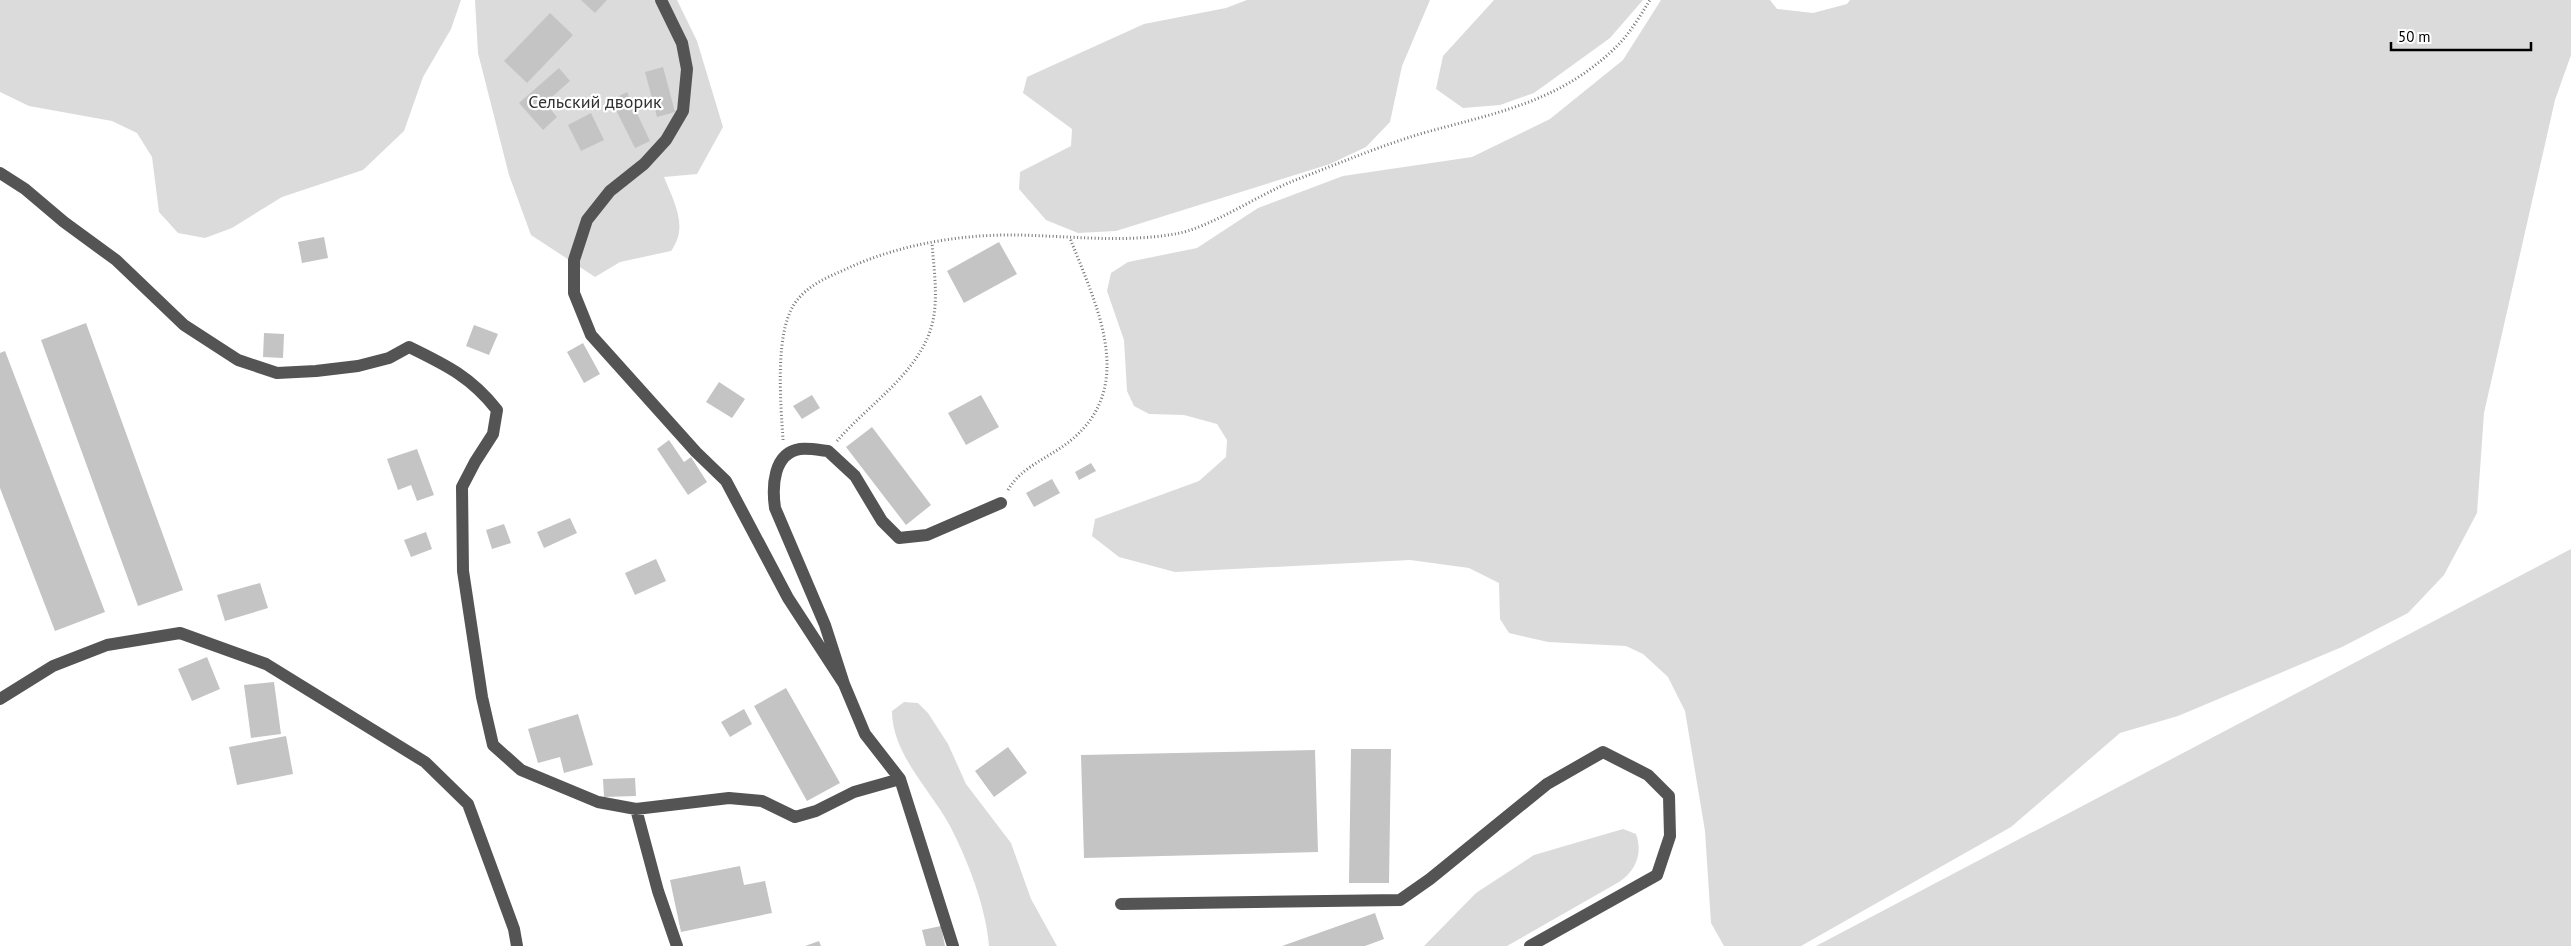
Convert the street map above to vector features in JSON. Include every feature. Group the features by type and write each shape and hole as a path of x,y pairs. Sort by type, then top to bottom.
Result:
{"lane":[{"path":"661,0 682,43 687,69 683,111 666,140 644,164 610,191 587,220 574,260 574,293 591,335 696,452 726,481 788,598 844,684"},
{"path":"0,174 25,189 64,222 116,260 184,325 238,360 277,373 316,371 358,366 381,360 409,347 454,368 481,390 497,410 494,434 475,462 462,487 463,571 482,697 494,745 521,770 598,802 636,809 729,798 762,801 795,817 816,811 854,792 900,779"},
{"path":"953,946 900,779 865,734 844,684 825,625 775,508 773,491 778,467 784,455 800,450 828,451 856,476 882,521 899,538 927,535 1001,503"},
{"path":"0,699 53,666 107,645 180,634 266,664 425,762 468,804 511,920 517,946"},
{"path":"1121,904 1400,900 1430,879 1547,784 1603,752 1648,775 1670,796 1670,836 1657,875 1530,946"},
{"path":"636,809 658,891 677,946"}],"path":[{"path":"784,455 779,387 782,341 788,316 797,299 817,283 870,257 932,243 985,236 1116,240 1178,234 1290,183 1408,138 1538,100 1582,74 1616,47 1650,0"},
{"path":"1001,503 1014,479 1070,441 1093,417 1104,396 1109,366 1102,321 1070,238"},
{"path":"828,451 917,357 930,333 936,295 932,243"}],"green space":[{"path":"0,0 461,0 451,29 423,77 404,131 363,170 282,197 232,228 205,238 178,233 159,212 152,157 137,133 112,121 29,106 0,92"},
{"name":"Сельский дворик","path":"475,0 677,0 697,41 723,127 697,174 664,177 678,214 679,224 679,233 671,251 620,262 595,277 531,235 509,175 478,53"},
{"path":"1247,0 1430,0 1402,66 1390,122 1366,147 1330,164 1116,231 1078,233 1046,220 1019,189 1020,172 1071,146 1072,129 1023,93 1027,77 1144,24 1226,8"},
{"path":"1494,0 1643,0 1610,38 1534,93 1500,105 1463,108 1436,89 1443,56"},
{"path":"1661,0 1770,0 1777,9 1813,13 1847,4 1850,0 2571,0 2571,55 2555,100 2484,413 2477,513 2444,575 2408,613 2342,647 2178,716 2120,733 2011,827 1801,946 1724,946 1711,923 1705,831 1685,711 1668,677 1643,654 1626,646 1548,642 1509,633 1500,619 1499,583 1469,568 1410,560 1175,572 1119,557 1092,536 1095,519 1199,481 1226,457 1227,440 1217,424 1184,415 1149,414 1134,406 1127,391 1124,340 1107,291 1111,273 1128,262 1197,248 1258,208 1343,176 1472,157 1550,119 1623,60"},
{"path":"2571,549 2571,946 1816,946"},
{"path":"904,702 918,703 928,713 948,744 966,784 1011,843 1031,899 1057,946 989,946 980,900 963,854 942,812 905,757 898,742 892,711"},
{"path":"1623,829 1636,834 1639,848 1634,867 1619,882 1507,946 1424,946 1476,893 1534,855"}],"building":[{"path":"581,0 607,0 595,13"},
{"path":"550,13 573,35 527,83 504,61"},
{"path":"663,67 675,112 657,117 645,72"},
{"path":"559,68 570,81 545,103 557,117 543,130 519,103"},
{"path":"627,92 650,141 635,148 611,100"},
{"path":"591,113 604,140 581,151 568,125"},
{"path":"324,237 328,258 302,263 298,242"},
{"path":"999,242 1017,274 964,303 947,271"},
{"path":"86,323 183,590 138,606 41,340"},
{"path":"474,325 498,334 489,355 466,346"},
{"path":"264,333 284,334 283,358 263,357"},
{"path":"583,343 600,374 584,383 567,352"},
{"path":"5,351 105,612 55,631 0,488 0,353"},
{"path":"719,382 745,399 732,418 706,402"},
{"path":"812,395 820,408 802,419 793,406"},
{"path":"981,395 999,427 966,445 948,413"},
{"path":"872,427 931,505 906,525 846,447"},
{"path":"669,440 684,462 691,457 707,482 688,495 657,449"},
{"path":"417,449 434,495 417,501 411,485 398,490 387,459"},
{"path":"1091,463 1096,471 1079,480 1075,472"},
{"path":"1052,479 1060,493 1034,507 1026,493"},
{"path":"570,518 577,533 544,548 537,532"},
{"path":"504,524 511,543 492,549 486,530"},
{"path":"426,532 432,549 411,557 404,540"},
{"path":"656,559 666,581 635,595 625,573"},
{"path":"260,583 268,608 225,621 217,595"},
{"path":"207,657 220,689 192,701 178,669"},
{"path":"274,682 281,734 251,738 244,685"},
{"path":"786,688 840,783 807,801 754,706"},
{"path":"744,709 752,724 730,737 721,722"},
{"path":"578,714 593,765 564,773 560,757 538,763 528,729"},
{"path":"286,736 293,774 237,785 229,747"},
{"path":"1008,747 1027,773 994,797 975,771"},
{"path":"1351,749 1391,749 1389,883 1349,883"},
{"path":"1315,750 1318,852 1084,858 1081,755"},
{"path":"635,778 636,796 604,797 603,779"},
{"path":"740,866 744,885 765,881 772,913 681,932 670,880"},
{"path":"1375,913 1384,939 1365,946 1282,946"},
{"path":"941,926 945,946 926,946 922,930"},
{"path":"819,941 821,946 805,946"}]}
